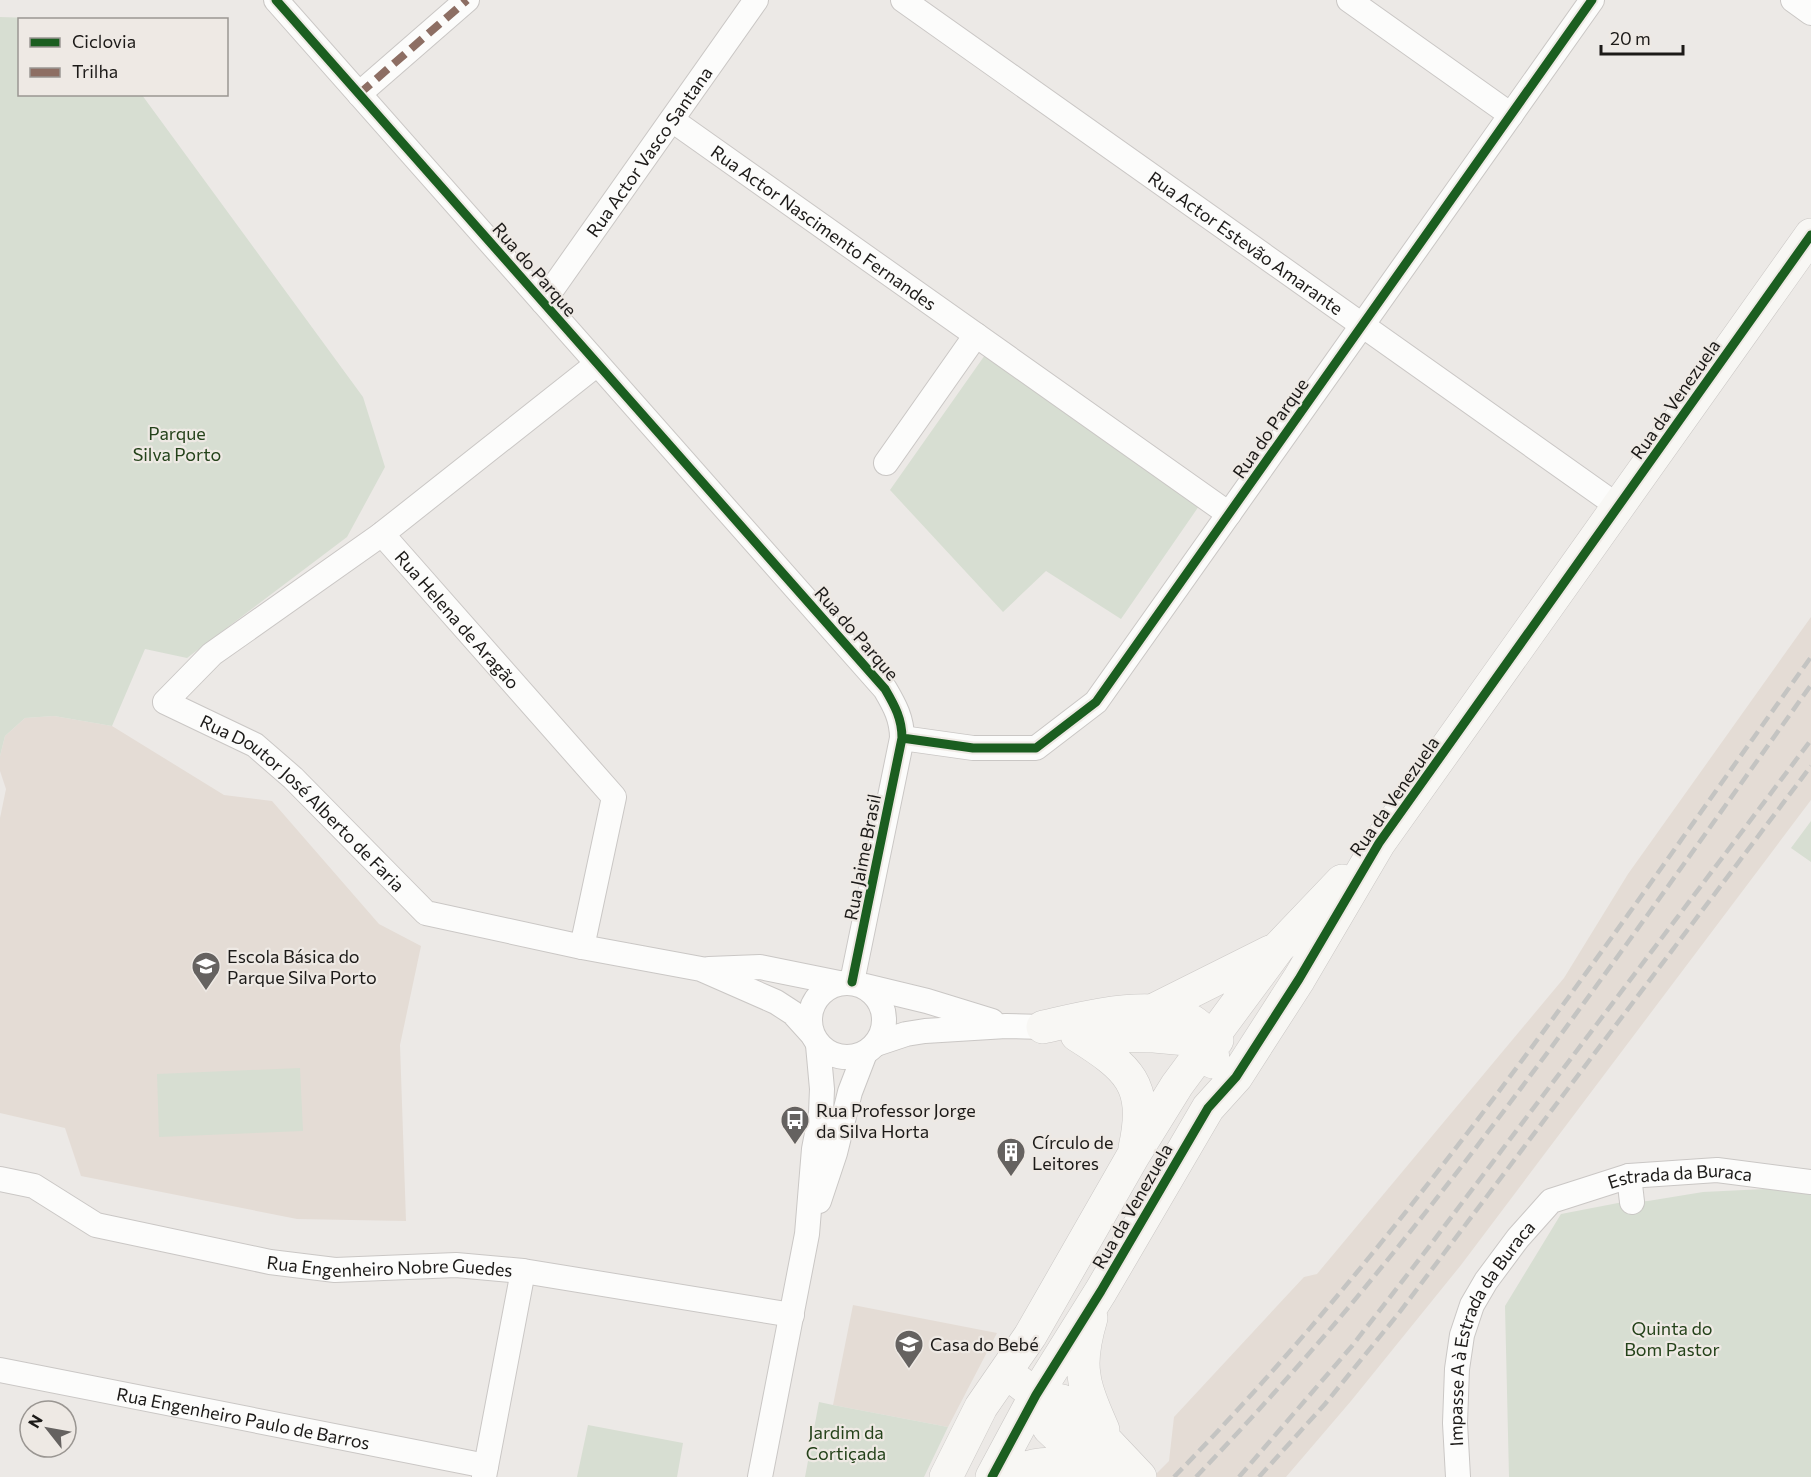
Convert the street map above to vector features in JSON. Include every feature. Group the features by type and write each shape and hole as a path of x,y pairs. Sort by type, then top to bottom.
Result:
{"street":[{"name":"Rua do Parque","path":"276,0 885,689 898,712 903,738 973,748 1036,748 1096,702 1592,0"},
{"path":"359,94 467,0"},
{"name":"Rua Actor Vasco Santana","path":"543,302 756,0"},
{"name":"Rua Actor Estevão Amarante","path":"903,0 1619,507"},
{"path":"1349,0 1511,115"},
{"path":"1793,0 1811,13"},
{"name":"Rua Actor Nascimento Fernandes","path":"672,120 1229,514"},
{"name":"Rua da Venezuela","path":"992,1477 1036,1395 1101,1291 1208,1108 1236,1077 1276,1015 1378,843 1811,235"},
{"path":"886,463 976,335"},
{"name":"Rua Helena de Aragão","path":"582,946 614,797 382,534 597,364"},
{"name":"Rua Doutor José Alberto de Faria","path":"382,534 212,654 165,702 255,745 294,778 426,913 701,969 776,1002 793,1014 815,1039"},
{"name":"Rua Jaime Brasil","path":"852,984 903,738"},
{"name":"Rua da Venezuela","path":"946,1477 981,1407 1030,1336 1133,1156 1177,1085 1279,947 1378,843"},
{"path":"1154,1010 1279,947"},
{"name":"Rua Doutor José Alberto de Faria","path":"701,969 760,967 852,984"},
{"path":"760,1477 807,1234 814,1149 821,1113 822,1089 815,1039 809,1021 814,1002 827,987 852,984 927,1001 1006,1026"},
{"path":"807,1234 836,1154 850,1092 870,1048 882,1032 884,1019 882,1006 875,994 852,984"},
{"path":"1042,1027 1095,1015 1154,1010 1175,1013 1200,1028 1209,1041 1213,1059 1208,1108"},
{"path":"815,1039 828,1053 841,1057 853,1057 906,1034 1006,1026 1042,1027 1077,1035 1154,1036 1209,1041 1232,1037 1252,1030 1276,1015"},
{"path":"1077,1035 1120,1065 1136,1090 1140,1109 1133,1156"},
{"name":"Estrada da Buraca","path":"1551,1201 1629,1176 1717,1170 1811,1182"},
{"path":"1629,1176 1632,1202"},
{"name":"Rua Engenheiro Nobre Guedes","path":"0,1179 34,1186 96,1226 270,1262 336,1270 456,1265 523,1271 792,1315"},
{"name":"Impasse A à Estrada da Buraca","path":"1458,1477 1455,1423 1457,1369 1462,1335 1473,1305 1486,1281 1518,1238 1551,1201"},
{"name":"Rua Engenheiro Paulo de Barros","path":"0,1370 485,1472 523,1271"},
{"path":"1101,1291 1090,1320 1083,1375 1109,1443"},
{"path":"1005,1372 1036,1395 1072,1405 1139,1476"},
{"path":"1036,1395 1049,1428 1100,1476"},
{"path":"1011,1477 1017,1472 1049,1463 1073,1466 1100,1476"}],"shaded area":[{"path":"1811,617 1811,800 1461,1265 1286,1477 1153,1477 1169,1461 1174,1417 1304,1277 1317,1274 1564,978 1628,874"},
{"name":"Escola Básica do Parque Silva Porto","path":"54,716 112,726 224,795 272,801 379,924 421,946 400,1045 406,1221 297,1219 81,1176 65,1128 0,1113 0,818 6,789 0,771 0,756 5,736 25,718"},
{"name":"Casa do Bebé","path":"853,1305 997,1333 948,1427 833,1405"}],"green space":[{"name":"Parque Silva Porto","path":"0,17 32,18 18,18 18,96 143,96 363,397 385,467 347,537 187,658 145,649 112,726 54,716 25,718 5,736 0,756"},
{"path":"985,355 1199,506 1121,619 1046,571 1003,612 890,490"},
{"path":"1811,821 1811,862 1791,848"},
{"path":"300,1068 303,1131 159,1137 157,1074"},
{"name":"Quinta do Bom Pastor","path":"1787,1188 1811,1191 1811,1477 1509,1477 1505,1306 1561,1214 1618,1203 1648,1201 1703,1192"},
{"name":"Jardim da Cortiçada","path":"819,1402 948,1427 924,1477 805,1477"},
{"path":"588,1425 683,1443 677,1477 577,1477"}],"railway":[{"path":"1174,1477 1263,1382 1429,1183 1585,975 1811,657"},
{"path":"1196,1477 1326,1334 1483,1139 1649,913 1811,685"},
{"path":"1239,1477 1352,1346 1811,740"},
{"path":"1259,1477 1325,1404 1399,1313 1811,766"}],"marked path":[{"path":"359,94 467,0"}],"cycle path":[{"path":"276,0 885,689 897,713 902,738 852,982"},
{"path":"902,738 973,748 1036,748 1096,702 1592,0"},
{"path":"992,1477 1036,1395 1101,1291 1208,1108 1236,1077 1299,979 1379,843 1811,235"}],"place":[{"name":"Escola Básica do Parque Silva Porto","path":"206,992"},
{"name":"Rua Professor Jorge da Silva Horta","path":"795,1146"},
{"name":"Círculo de Leitores","path":"1011,1178"},
{"name":"Casa do Bebé","path":"909,1370"}]}
